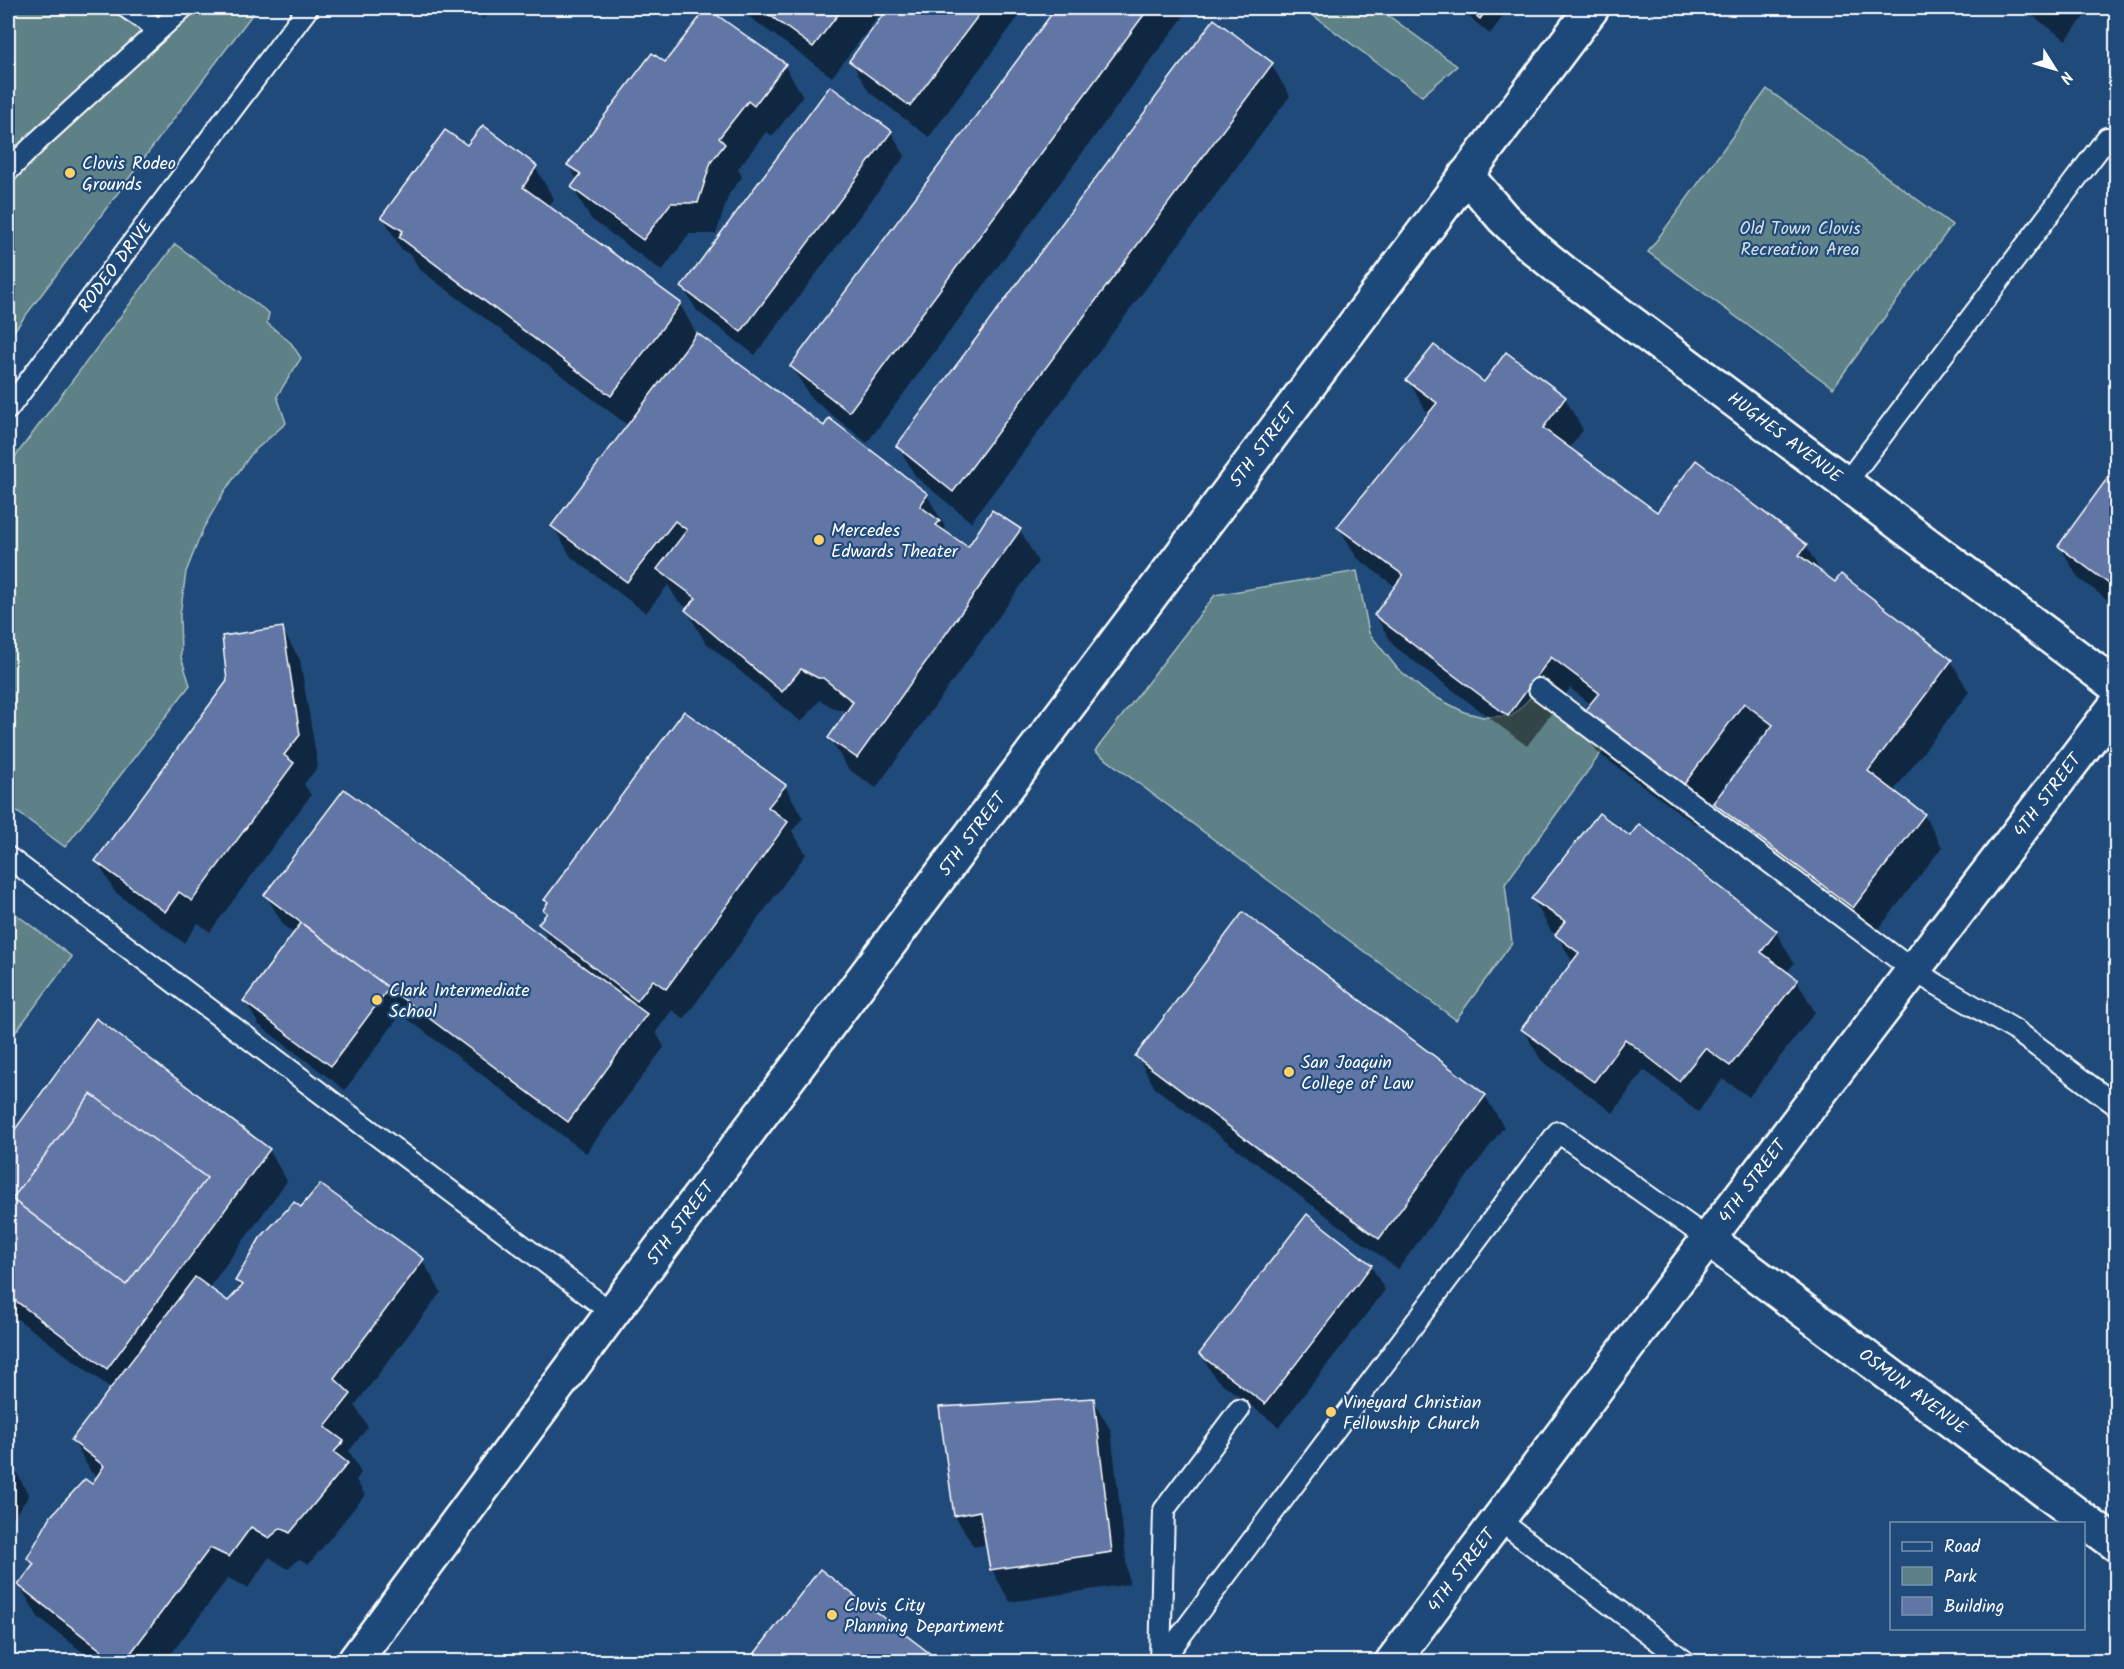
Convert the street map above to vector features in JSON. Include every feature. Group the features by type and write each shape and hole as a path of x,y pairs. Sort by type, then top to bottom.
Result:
{"street":[{"name":"5TH STREET","path":"354,1662 612,1313 1592,8"},
{"name":"HUGHES AVENUE","path":"1466,175 1503,218 1534,248 2116,686"},
{"name":"4TH STREET","path":"1392,1662 1708,1239 2116,705"},
{"name":"OSMUN AVENUE","path":"1708,1239 2116,1544"}],"lane":[{"path":"127,8 158,29"},
{"path":"8,171 183,8"},
{"name":"RODEO DRIVE","path":"8,409 308,8"},
{"path":"1846,483 2107,138 2116,146"},
{"path":"1539,688 1914,971 2015,1030 2116,1105"},
{"path":"8,857 612,1313"},
{"path":"1161,1661 1558,1132 1708,1239"},
{"path":"1161,1661 1164,1510 1239,1410"},
{"path":"1499,1520 1686,1662"}],"green space":[{"name":"Clovis Rodeo Grounds","path":"8,8 257,8 8,339"},
{"path":"1303,8 1378,8 1457,66 1422,96"},
{"name":"Old Town Clovis Recreation Area","path":"1767,89 1952,225 1833,388 1648,252"},
{"path":"175,244 269,313 267,323 291,343 301,358 277,396 286,423 252,453 224,492 203,529 186,572 180,615 181,657 190,685 65,847 8,805 8,466"},
{"path":"1357,571 1369,633 1397,668 1426,692 1464,712 1483,717 1512,716 1539,689 1609,742 1505,884 1512,943 1456,1020 1095,751 1215,595"},
{"path":"8,908 72,957 8,1042"}],"building":[{"path":"707,8 786,64 754,106 748,101 719,138 725,144 711,162 698,203 671,203 643,240 571,187 581,174 567,165 652,53 665,62"},
{"path":"760,8 843,8 813,47"},
{"path":"888,8 984,8 910,106 849,61"},
{"path":"1056,8 1149,8 849,412 790,366"},
{"path":"1467,8 1488,8 1480,19"},
{"path":"1214,19 1273,63 953,492 896,446"},
{"path":"830,86 892,131 741,332 681,287"},
{"path":"483,125 537,166 523,187 681,303 611,396 399,237 403,231 381,217 445,130 467,145"},
{"name":"Mercedes Edwards Theater","path":"697,333 824,426 829,418 928,494 920,506 940,521 936,525 968,547 992,510 1021,529 857,758 828,738 853,702 823,678 818,678 801,669 782,692 685,610 696,598 657,569 687,530 675,521 627,582 551,526"},
{"path":"1434,345 1484,382 1506,352 1566,397 1543,428 1657,512 1696,460 1807,545 1799,555 1835,582 1841,574 1952,660 1868,771 1925,814 1853,908 1713,803 1773,725 1744,703 1677,794 1577,720 1599,693 1551,657 1508,716 1374,615 1403,575 1337,527 1437,403 1406,380"},
{"path":"2109,476 2116,482 2116,589 2058,546"},
{"path":"283,627 300,735 284,755 294,763 192,901 179,892 165,912 95,861 227,681 222,636"},
{"path":"684,711 786,785 768,807 788,822 666,989 653,980 637,1001 538,924 547,913 543,910 548,902 544,900"},
{"path":"344,789 647,1014 568,1122 264,895"},
{"path":"1599,813 1630,836 1639,824 1777,931 1761,952 1798,980 1730,1066 1705,1048 1679,1081 1625,1039 1594,1082 1521,1029 1579,953 1555,935 1565,921 1531,899"},
{"path":"1243,912 1486,1095 1379,1239 1135,1056"},
{"path":"301,923 389,988 331,1066 243,1001"},
{"path":"96,1018 270,1149 107,1369 8,1295 8,1139"},
{"path":"91,1094 207,1178 126,1285 12,1199"},
{"path":"320,1184 424,1259 334,1378 351,1394 325,1427 344,1441 334,1452 348,1463 290,1533 281,1528 269,1538 251,1527 229,1557 210,1548 124,1662 116,1662 18,1585 34,1564 27,1558 51,1516 85,1479 92,1484 104,1466 71,1440 195,1277 228,1301 243,1285 235,1281 260,1238 294,1202 301,1207"},
{"path":"1307,1214 1372,1265 1265,1404 1199,1354"},
{"path":"1094,1398 1112,1552 990,1570 980,1511 954,1516 939,1407"},
{"path":"8,1464 16,1471 8,1482"},
{"name":"Clovis City Planning Department","path":"820,1569 941,1662 748,1662"}],"place":[{"name":"Clovis Rodeo Grounds","path":"70,173"},
{"name":"Mercedes Edwards Theater","path":"819,540"},
{"name":"Clark Intermediate School","path":"377,1000"},
{"name":"San Joaquin College of Law","path":"1289,1072"},
{"name":"Vineyard Christian Fellowship Church","path":"1331,1412"},
{"name":"Clovis City Planning Department","path":"832,1615"}]}
